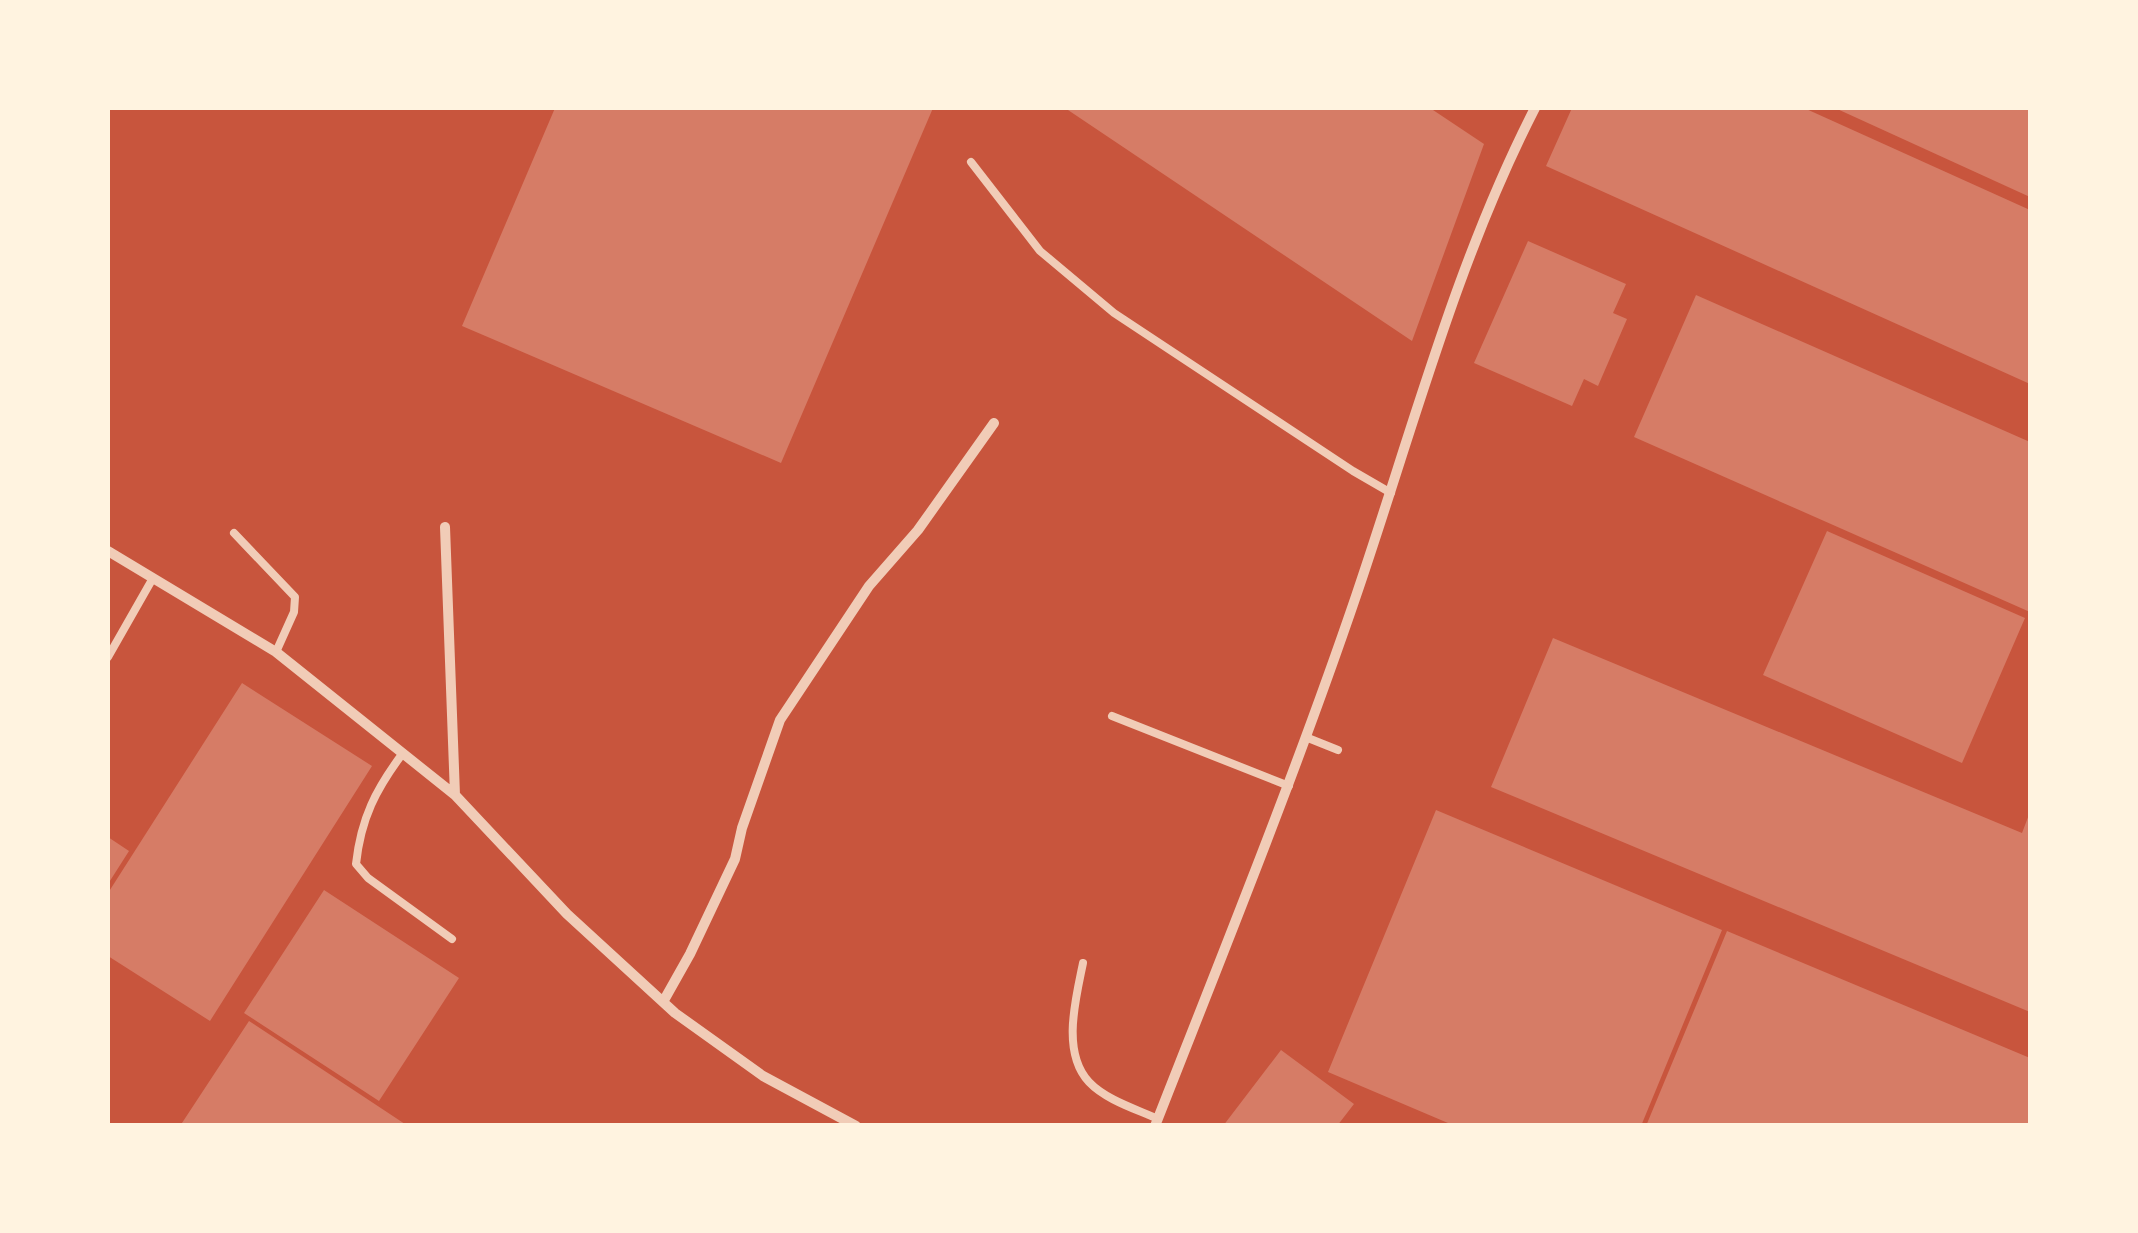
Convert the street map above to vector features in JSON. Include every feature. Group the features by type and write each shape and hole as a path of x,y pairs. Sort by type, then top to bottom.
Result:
{"street":[{"path":"1157,1122 1308,738 1461,275 1498,184 1536,108"},
{"path":"663,1002 735,859 780,720 869,586 918,530 994,423"},
{"path":"445,526 455,795"},
{"path":"108,551 276,652 455,795 567,914 663,1002 763,1076 856,1126"}],"lane":[{"path":"972,162 1040,252 1114,313 1391,493"},
{"path":"234,534 295,596 294,612 276,652"},
{"path":"108,657 153,578"},
{"path":"1112,716 1289,786"},
{"path":"1308,738 1338,750"},
{"path":"403,752 384,779 360,830 356,864 368,878 452,939"},
{"path":"1083,962 1072,1016 1078,1066 1091,1084 1157,1122"}],"building":[{"path":"555,108 933,108 781,463 462,326"},
{"path":"1065,108 1430,108 1484,144 1412,341"},
{"path":"1572,108 1804,108 2030,210 2030,384 1546,166"},
{"path":"1835,108 2030,108 2030,197"},
{"path":"1528,241 1626,284 1613,313 1627,319 1598,386 1584,379 1572,406 1474,363"},
{"path":"1696,295 2030,442 2030,612 1634,437"},
{"path":"1827,531 2025,618 1962,763 1763,675"},
{"path":"1553,638 2022,833 2030,812 2030,1012 1491,787"},
{"path":"242,683 372,766 210,1021 108,956 108,893"},
{"path":"1436,810 1722,930 1641,1126 1455,1126 1328,1072"},
{"path":"108,837 129,851 108,884"},
{"path":"324,890 459,978 379,1101 244,1013"},
{"path":"1727,931 2030,1058 2030,1126 1646,1126"},
{"path":"249,1021 408,1126 180,1126"},
{"path":"1281,1050 1354,1104 1337,1126 1223,1126"}]}
